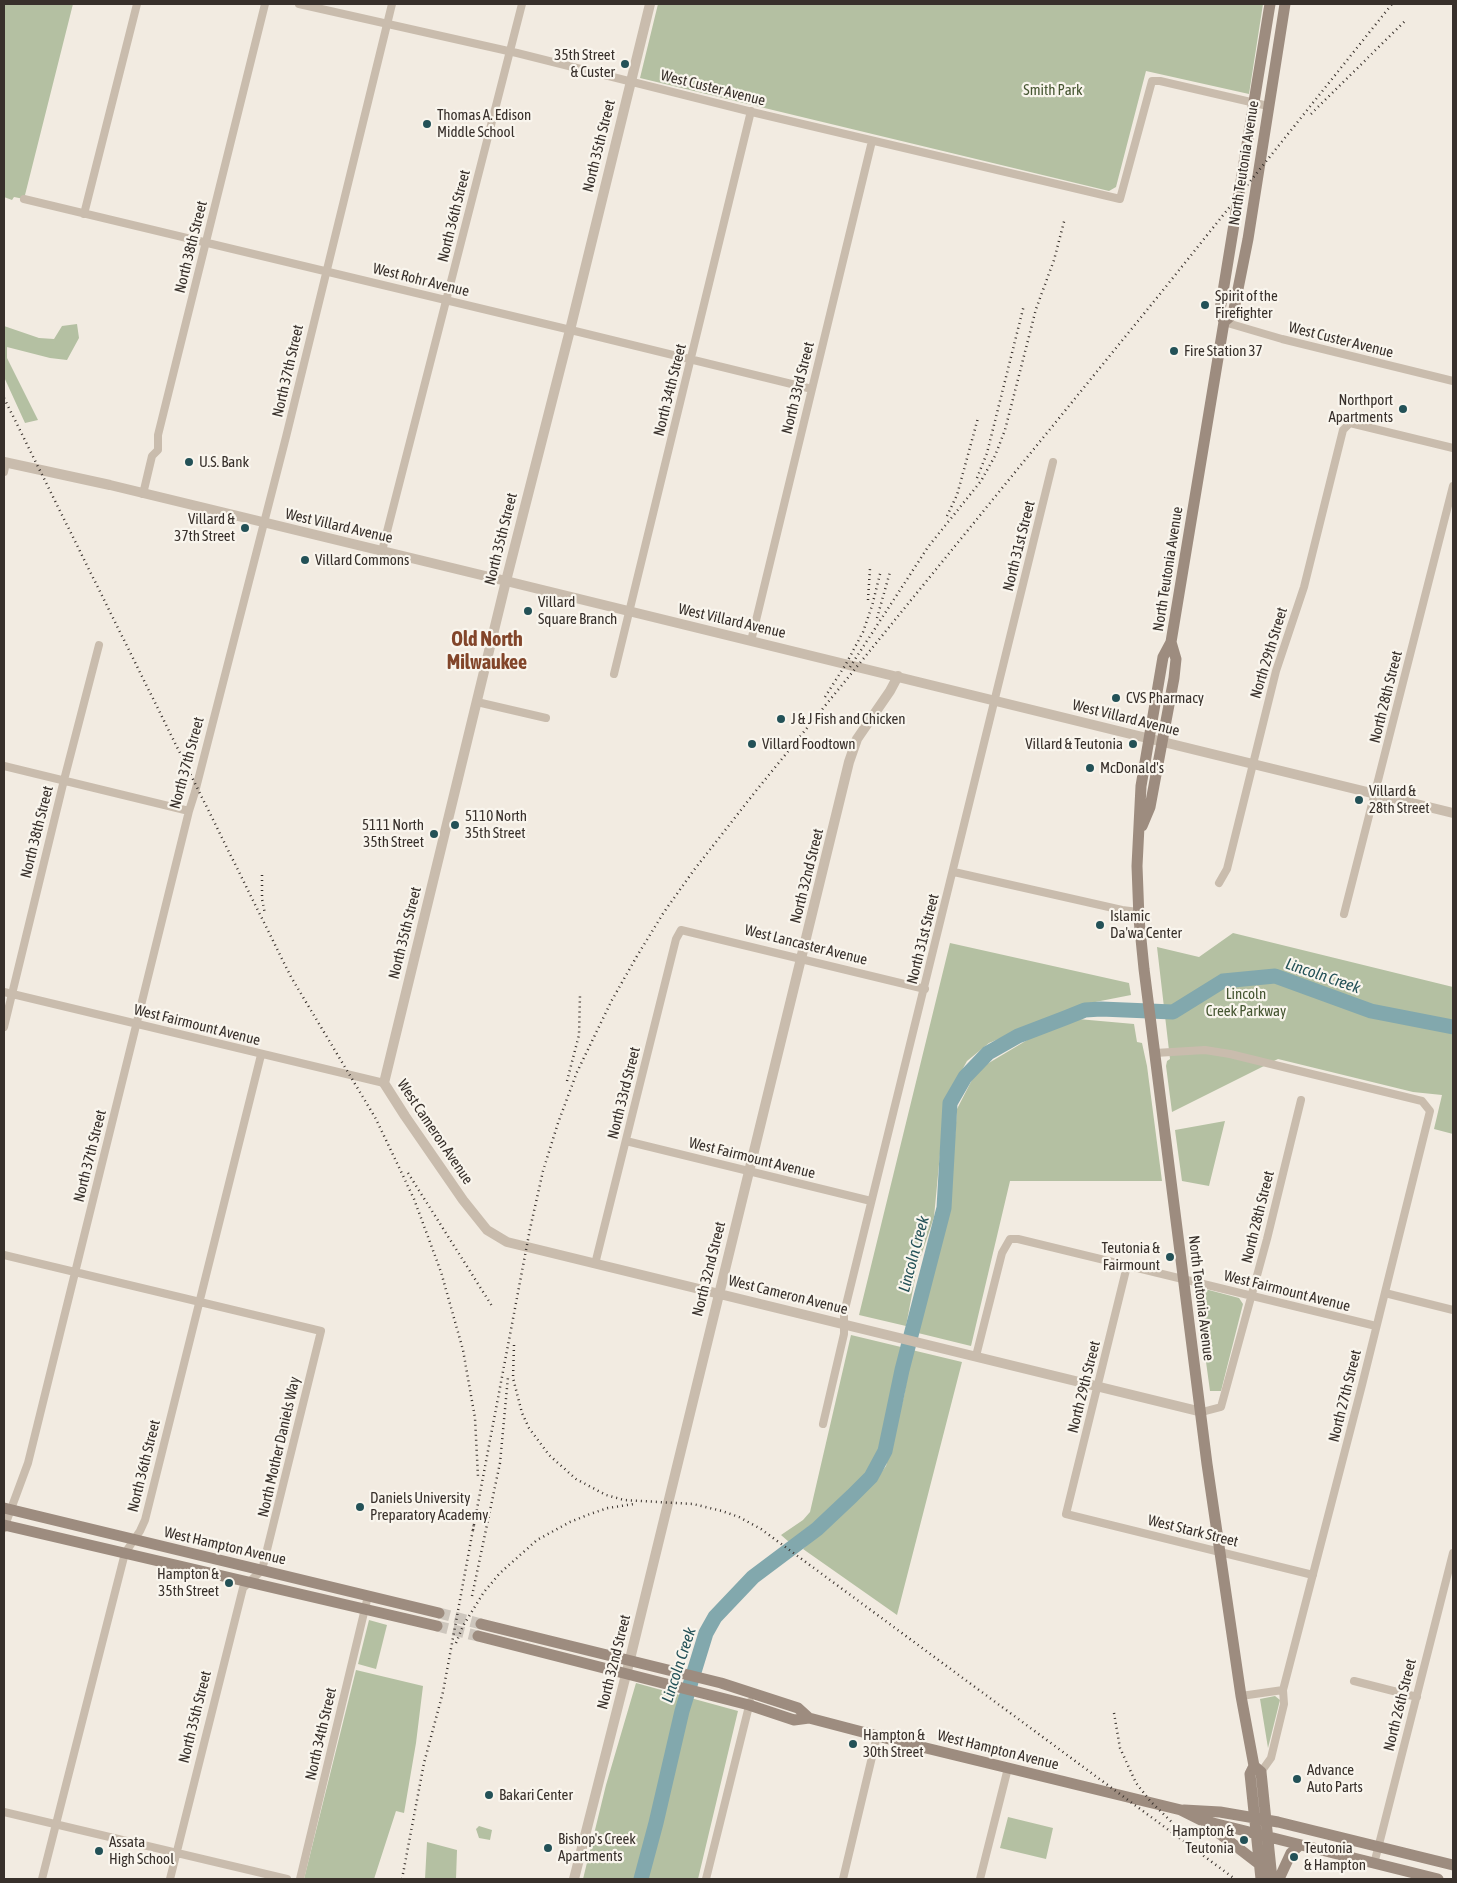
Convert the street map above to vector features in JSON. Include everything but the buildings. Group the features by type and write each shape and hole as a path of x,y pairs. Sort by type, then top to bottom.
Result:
{"main road":[{"name":"North Teutonia Avenue","path":"1270,4 1220,310 1224,322 1171,642 1163,657 1148,738 1139,800 1140,832 1137,866 1138,912 1144,969 1183,1280 1202,1412 1207,1464 1241,1696 1266,1820 1272,1879"},
{"name":"North Teutonia Avenue","path":"1224,322 1233,314 1248,238 1285,4"},
{"name":"North Teutonia Avenue","path":"1140,832 1150,806 1163,742 1176,659 1171,642"},
{"name":"West Hampton Avenue","path":"7,1509 439,1613"},
{"name":"West Hampton Avenue","path":"4,1526 438,1626"},
{"name":"West Hampton Avenue","path":"481,1624 630,1659 721,1683 798,1708 809,1718"},
{"name":"West Hampton Avenue","path":"478,1636 627,1672 749,1705 794,1720 809,1718 1181,1810 1201,1820 1268,1838 1438,1879"},
{"name":"North Teutonia Avenue","path":"1257,1769 1250,1774 1261,1879"},
{"name":"West Hampton Avenue","path":"1181,1810 1200,1810 1254,1817 1453,1865"},
{"path":"1201,1820 1259,1864"},
{"path":"1279,1879 1290,1853 1300,1845"}],"street":[{"path":"84,214 137,4"},
{"name":"North 38th Street","path":"143,494 152,456 158,450 158,435 264,4"},
{"name":"West Custer Avenue","path":"299,4 510,51 751,112 1120,199 1152,81 1160,81 1255,103"},
{"name":"North 37th Street","path":"4,1526 7,1509 28,1463 189,811 286,437 392,4"},
{"name":"North 36th Street","path":"382,551 522,4"},
{"name":"North 35th Street","path":"384,1083 506,581 650,4"},
{"path":"1255,103 1268,106"},
{"name":"North 34th Street","path":"614,674 751,112"},
{"name":"North 33rd Street","path":"751,641 872,141"},
{"name":"West Rohr Avenue","path":"24,200 812,389"},
{"name":"West Custer Avenue","path":"1224,322 1282,339 1453,381"},
{"name":"North 29th Street","path":"1219,884 1227,869 1276,671 1304,587 1343,430 1350,423 1453,448"},
{"name":"North 31st Street","path":"823,1424 844,1334 844,1313 954,872 1053,462"},
{"name":"West Villard Avenue","path":"5,465 110,485 263,524 898,676 1453,813"},
{"name":"North 28th Street","path":"1344,914 1453,486"},
{"name":"North 38th Street","path":"4,1027 8,993 99,644"},
{"name":"North 32nd Street","path":"574,1879 627,1672 849,762 857,739 898,676"},
{"path":"477,702 546,718"},
{"path":"4,766 189,811"},
{"path":"954,872 1138,912"},
{"name":"North 33rd Street","path":"595,1264 676,939 681,930"},
{"name":"West Lancaster Avenue","path":"681,930 925,989"},
{"name":"West Fairmount Avenue","path":"8,993 384,1083"},
{"name":"North 27th Street","path":"1155,1049 1206,1050 1230,1054 1422,1102 1430,1111 1362,1385 1283,1690 1284,1704 1271,1758 1257,1769"},
{"name":"North 36th Street","path":"42,1879 125,1553 145,1520 261,1055"},
{"name":"West Cameron Avenue","path":"384,1083 463,1200 487,1230 507,1242 1202,1412"},
{"name":"North 28th Street","path":"1202,1412 1221,1407 1252,1296 1301,1100"},
{"name":"West Fairmount Avenue","path":"626,1141 872,1201"},
{"name":"West Fairmount Avenue","path":"976,1356 1002,1253 1010,1239 1018,1239 1376,1326"},
{"path":"4,1255 199,1302"},
{"name":"North 29th Street","path":"1066,1514 1099,1387 1127,1266"},
{"path":"1385,1293 1453,1310"},
{"name":"North Mother Daniels Way","path":"199,1302 321,1331 262,1570"},
{"name":"West Stark Street","path":"1066,1514 1313,1575"},
{"name":"North 26th Street","path":"1374,1864 1416,1696 1452,1565 1453,1554"},
{"name":"North 35th Street","path":"170,1879 243,1588 262,1570"},
{"name":"North 34th Street","path":"300,1879 368,1596"},
{"path":"1354,1681 1416,1696"},
{"path":"1241,1696 1283,1690"},
{"path":"706,1879 752,1692"},
{"path":"843,1879 877,1736"},
{"path":"980,1879 1008,1768"},
{"path":"4,1812 287,1879"}],"green space":[{"path":"4,4 73,4 24,199 14,197 12,200 4,197"},
{"name":"Smith Park","path":"658,4 1263,4 1249,94 1146,71 1116,187 1109,191 640,78"},
{"path":"77,324 79,338 67,360 50,358 7,347 7,358 38,420 25,423 4,377 4,326 39,338 54,339 62,326"},
{"name":"Lincoln Creek Parkway","path":"1233,933 1453,987 1453,1134 1434,1129 1442,1095 1413,1092 1278,1059 1172,1112 1166,1066 1167,1061 1170,1059 1157,947 1199,957"},
{"path":"950,943 1129,983 1131,995 1080,1005 989,1043 967,1061 945,1101 934,1217 917,1268 906,1326 859,1315"},
{"path":"1078,1019 1134,1024 1137,1042 1142,1043 1147,1066 1162,1181 1010,1181 971,1346 918,1333 950,1204 957,1109 977,1070 1034,1036"},
{"path":"1225,1121 1209,1186 1182,1181 1175,1130"},
{"path":"1205,1289 1239,1298 1243,1304 1221,1391 1210,1391 1197,1296 1200,1290"},
{"path":"851,1335 901,1347 880,1447 863,1481 845,1498 789,1542 781,1535 803,1520 810,1512"},
{"path":"912,1350 962,1362 897,1615 803,1549 871,1486 886,1466 904,1396"},
{"path":"369,1620 387,1625 376,1669 358,1664"},
{"path":"356,1670 423,1686 416,1743 404,1813 396,1811 374,1879 304,1879"},
{"path":"636,1683 738,1711 698,1879 583,1879 606,1785"},
{"path":"1275,1696 1280,1700 1268,1748 1260,1699"},
{"path":"1008,1817 1053,1828 1046,1859 1000,1848"},
{"path":"479,1826 492,1830 490,1840 479,1838 476,1829"},
{"path":"427,1842 457,1850 456,1879 425,1879"}],"waterway":[{"name":"Lincoln Creek","path":"641,1879 682,1711 706,1633 715,1617 753,1577 817,1529 852,1496 871,1477 885,1451 902,1370 944,1208 950,1103 965,1077 988,1053 1018,1036 1085,1010 1173,1012 1223,981 1275,976 1371,1011 1453,1027"}],"tunnel":[{"path":"439,1613 481,1624"},
{"path":"437,1626 478,1636"}],"railway":[{"path":"473,1530 530,1229 543,1171 577,1072 612,1000 637,956 664,912 694,870 755,792 1164,289 1392,4"},
{"path":"1311,114 1405,21"},
{"path":"850,667 928,547 981,481 995,456 1005,430 1036,309 1054,260 1065,218"},
{"path":"977,478 987,453 1024,305"},
{"path":"4,398 291,977 376,1119 414,1199 441,1272 463,1350 475,1418 478,1477"},
{"path":"947,516 957,495 978,418"},
{"path":"868,600 870,568"},
{"path":"825,697 863,632 881,570"},
{"path":"877,618 890,572"},
{"path":"262,875 262,899 265,914"},
{"path":"567,1081 579,1035 580,995"},
{"path":"408,1173 492,1306"},
{"path":"514,1345 513,1378 522,1413 529,1428 549,1455 576,1479 606,1495 624,1500 693,1504 739,1517 761,1529 1235,1879"},
{"path":"472,1596 500,1463 508,1377"},
{"path":"456,1643 463,1626 484,1592 500,1573 537,1540 570,1522 590,1514 608,1508 634,1504"},
{"path":"402,1879 424,1763 443,1692 474,1524"},
{"path":"1114,1713 1120,1748 1136,1783 1151,1802 1186,1836"}],"place":[{"name":"35th Street & Custer","path":"625,64"},
{"name":"Thomas A. Edison Middle School","path":"427,124"},
{"name":"Spirit of the Firefighter","path":"1205,305"},
{"name":"Fire Station 37","path":"1174,351"},
{"name":"Northport Apartments","path":"1403,409"},
{"name":"U.S. Bank","path":"189,462"},
{"name":"Villard & 37th Street","path":"245,528"},
{"name":"Villard Commons","path":"305,560"},
{"name":"Villard Square Branch","path":"528,611"},
{"name":"CVS Pharmacy","path":"1116,698"},
{"name":"J & J Fish and Chicken","path":"781,719"},
{"name":"Villard Foodtown","path":"752,744"},
{"name":"Villard & Teutonia","path":"1133,744"},
{"name":"McDonald's","path":"1090,768"},
{"name":"Villard & 28th Street","path":"1359,800"},
{"name":"5110 North 35th Street","path":"455,825"},
{"name":"5111 North 35th Street","path":"434,834"},
{"name":"Islamic Da'wa Center","path":"1100,925"},
{"name":"Teutonia & Fairmount","path":"1170,1257"},
{"name":"Daniels University Preparatory Academy","path":"360,1507"},
{"name":"Hampton & 35th Street","path":"229,1583"},
{"name":"Hampton & 30th Street","path":"853,1744"},
{"name":"Advance Auto Parts","path":"1297,1779"},
{"name":"Bakari Center","path":"489,1795"},
{"name":"Hampton & Teutonia","path":"1244,1840"},
{"name":"Bishop's Creek Apartments","path":"548,1848"},
{"name":"Assata High School","path":"99,1851"},
{"name":"Teutonia & Hampton","path":"1294,1857"}],"district":[{"name":"Old North Milwaukee","path":"487,652"}]}
